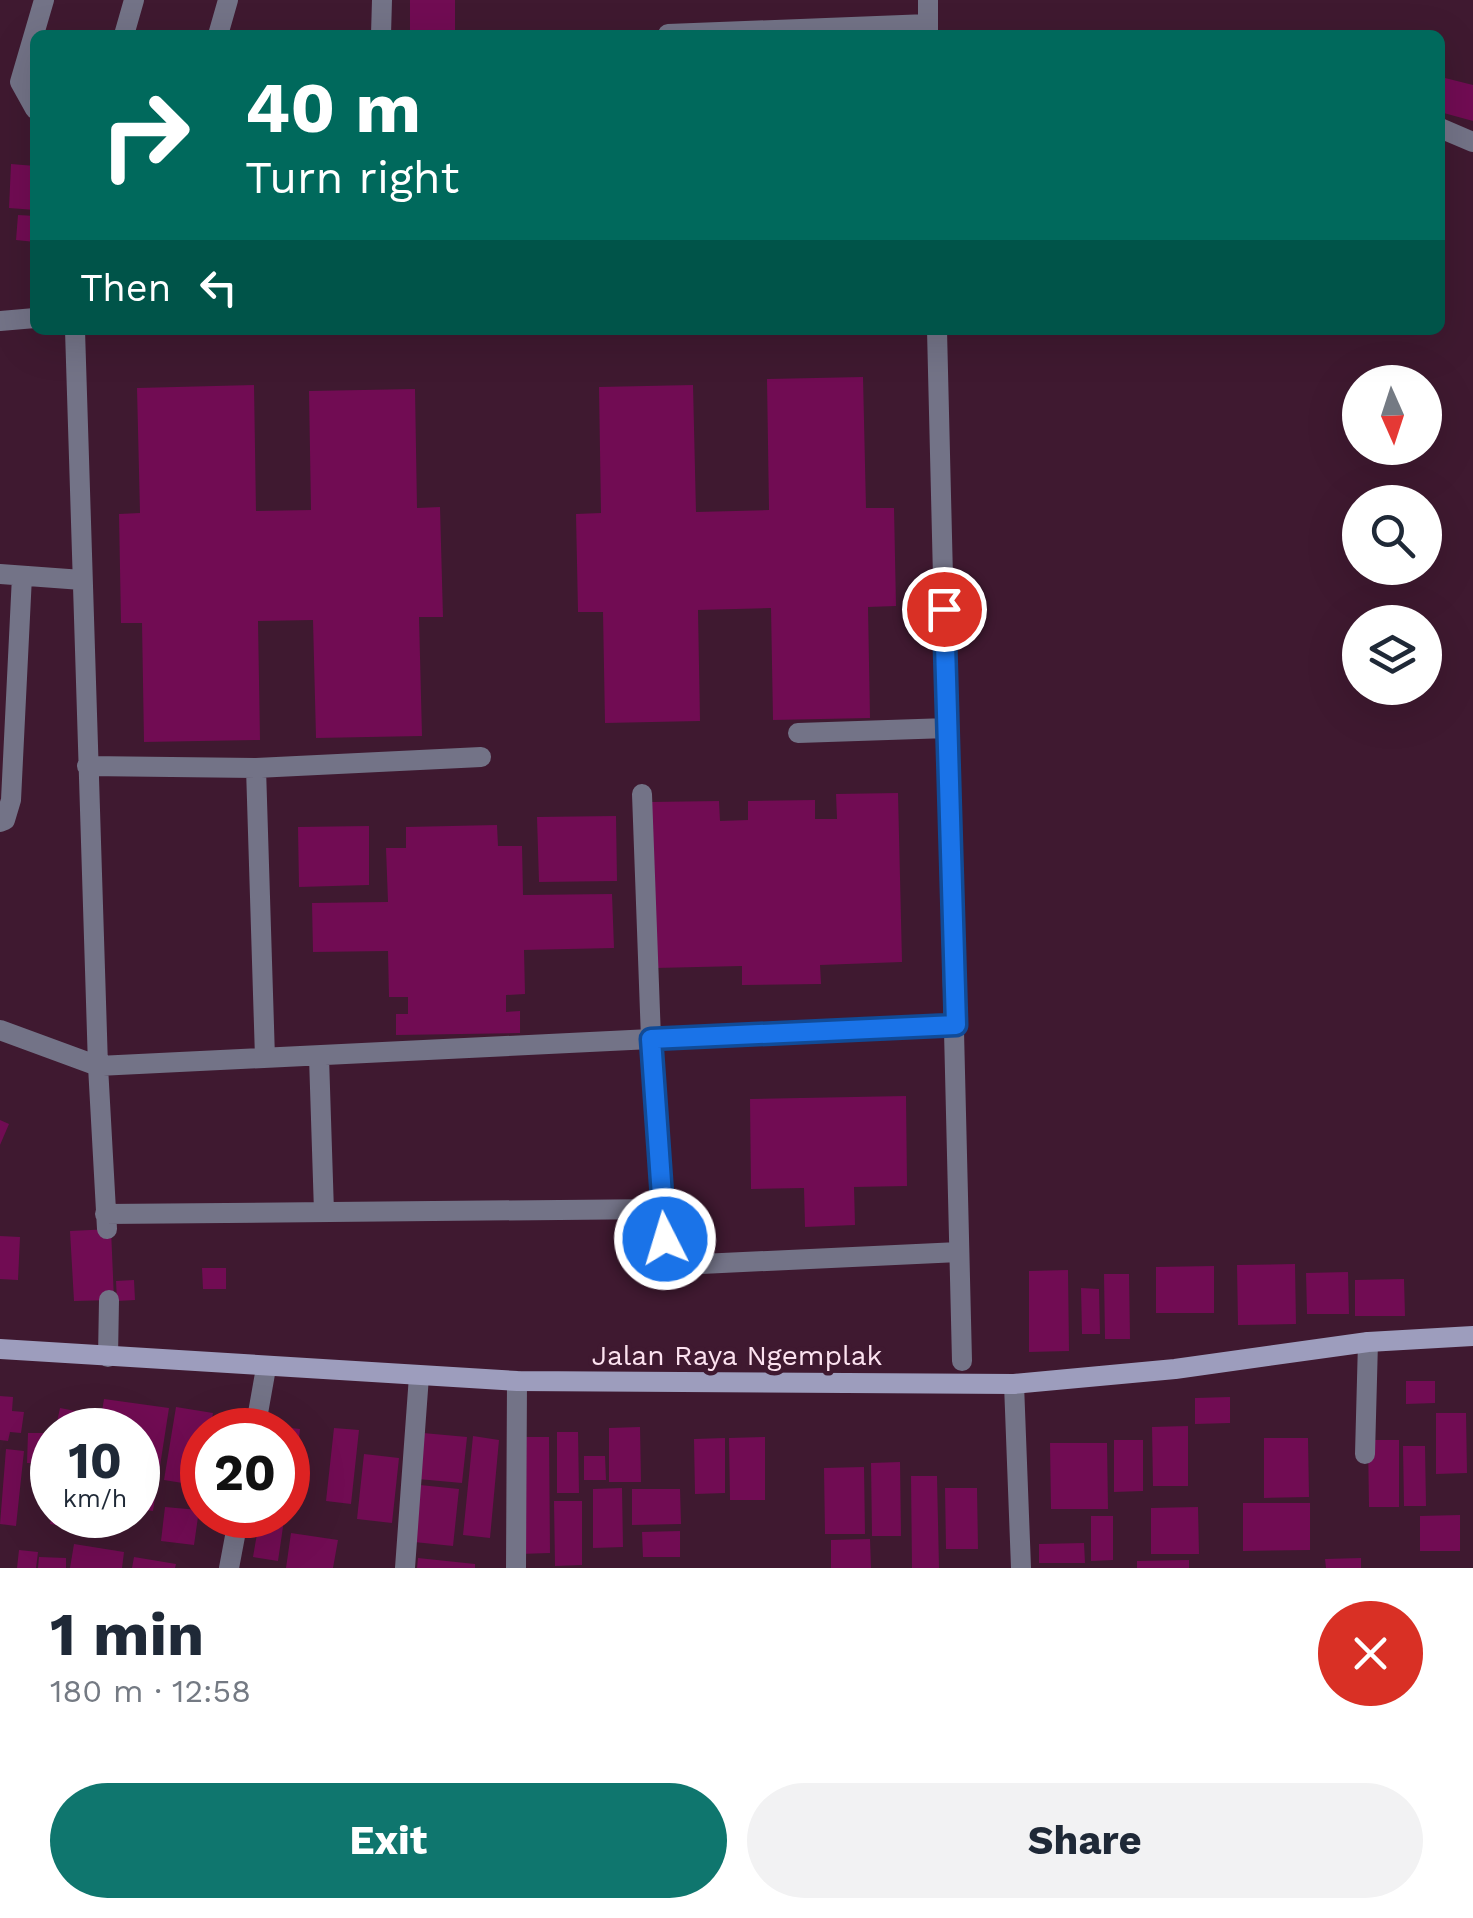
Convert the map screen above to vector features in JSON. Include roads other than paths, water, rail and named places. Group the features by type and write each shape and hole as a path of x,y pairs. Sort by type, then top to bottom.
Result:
{"main road":[{"name":"Jalan Raya Ngemplak","path":"0,1349 517,1381 1014,1384 1158,1370 1368,1342 1473,1336"}],"street":[{"path":"35,30 44,0"},
{"path":"125,30 134,0"},
{"path":"219,30 228,0"},
{"path":"381,30 382,0"},
{"path":"876,30 928,29 928,0"},
{"path":"30,48 20,82 30,101"},
{"path":"1445,130 1473,142"},
{"path":"0,322 30,319"},
{"path":"75,335 87,766 106,1222 324,1212 662,1209"},
{"path":"937,335 962,1361"},
{"path":"0,574 82,580"},
{"path":"0,822 5,820 12,800 22,576"},
{"path":"798,733 948,728"},
{"path":"87,766 256,768 482,757"},
{"path":"256,768 265,1058"},
{"path":"642,794 651,1039 665,1239 679,1259 700,1264 958,1252"},
{"path":"0,1030 98,1066 956,1025"},
{"path":"318,1057 324,1212"},
{"path":"108,1356 109,1300"},
{"path":"1366,1454 1368,1342"},
{"path":"258,1408 266,1368"},
{"path":"405,1568 419,1376"},
{"path":"516,1568 517,1381"},
{"path":"1014,1384 1021,1568"},
{"path":"229,1568 235,1538"}]}
